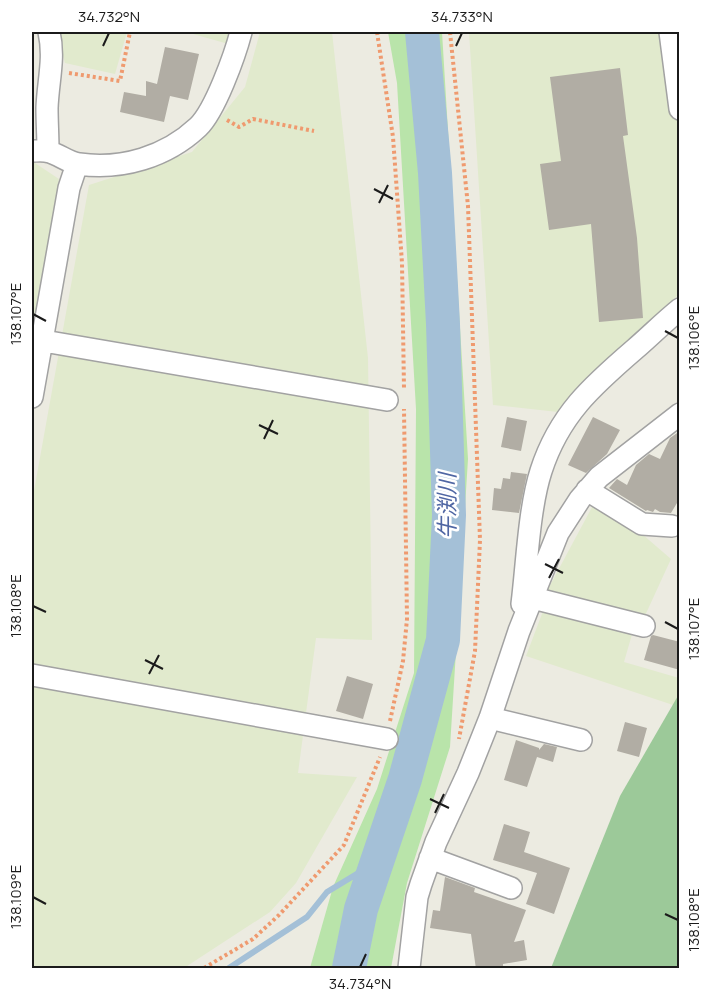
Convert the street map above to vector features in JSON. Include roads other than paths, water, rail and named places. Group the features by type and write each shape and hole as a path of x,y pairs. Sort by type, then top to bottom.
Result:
{"street":[{"path":"50,32 53,48 52,71 39,106 40,151 77,164 113,165 149,158 199,127 210,111 241,32"},
{"path":"669,32 680,109"},
{"path":"32,397 36,340 69,188 77,164"},
{"path":"519,632 533,511 540,473 549,449 575,405 607,373 680,309"},
{"path":"36,340 398,400"},
{"path":"409,969 417,897 430,858 490,718 519,632 558,533 587,490 599,477 680,414"},
{"path":"587,490 642,524 672,526"},
{"path":"533,598 644,626"},
{"path":"32,675 387,739"},
{"path":"490,718 581,740"},
{"path":"430,858 511,888"}],"waterway":[{"name":"牛渕川","path":"349,968 361,909 405,779 443,640 449,515 443,324 435,173 422,32"},
{"path":"229,968 307,917 327,892 360,872 375,874"}]}
